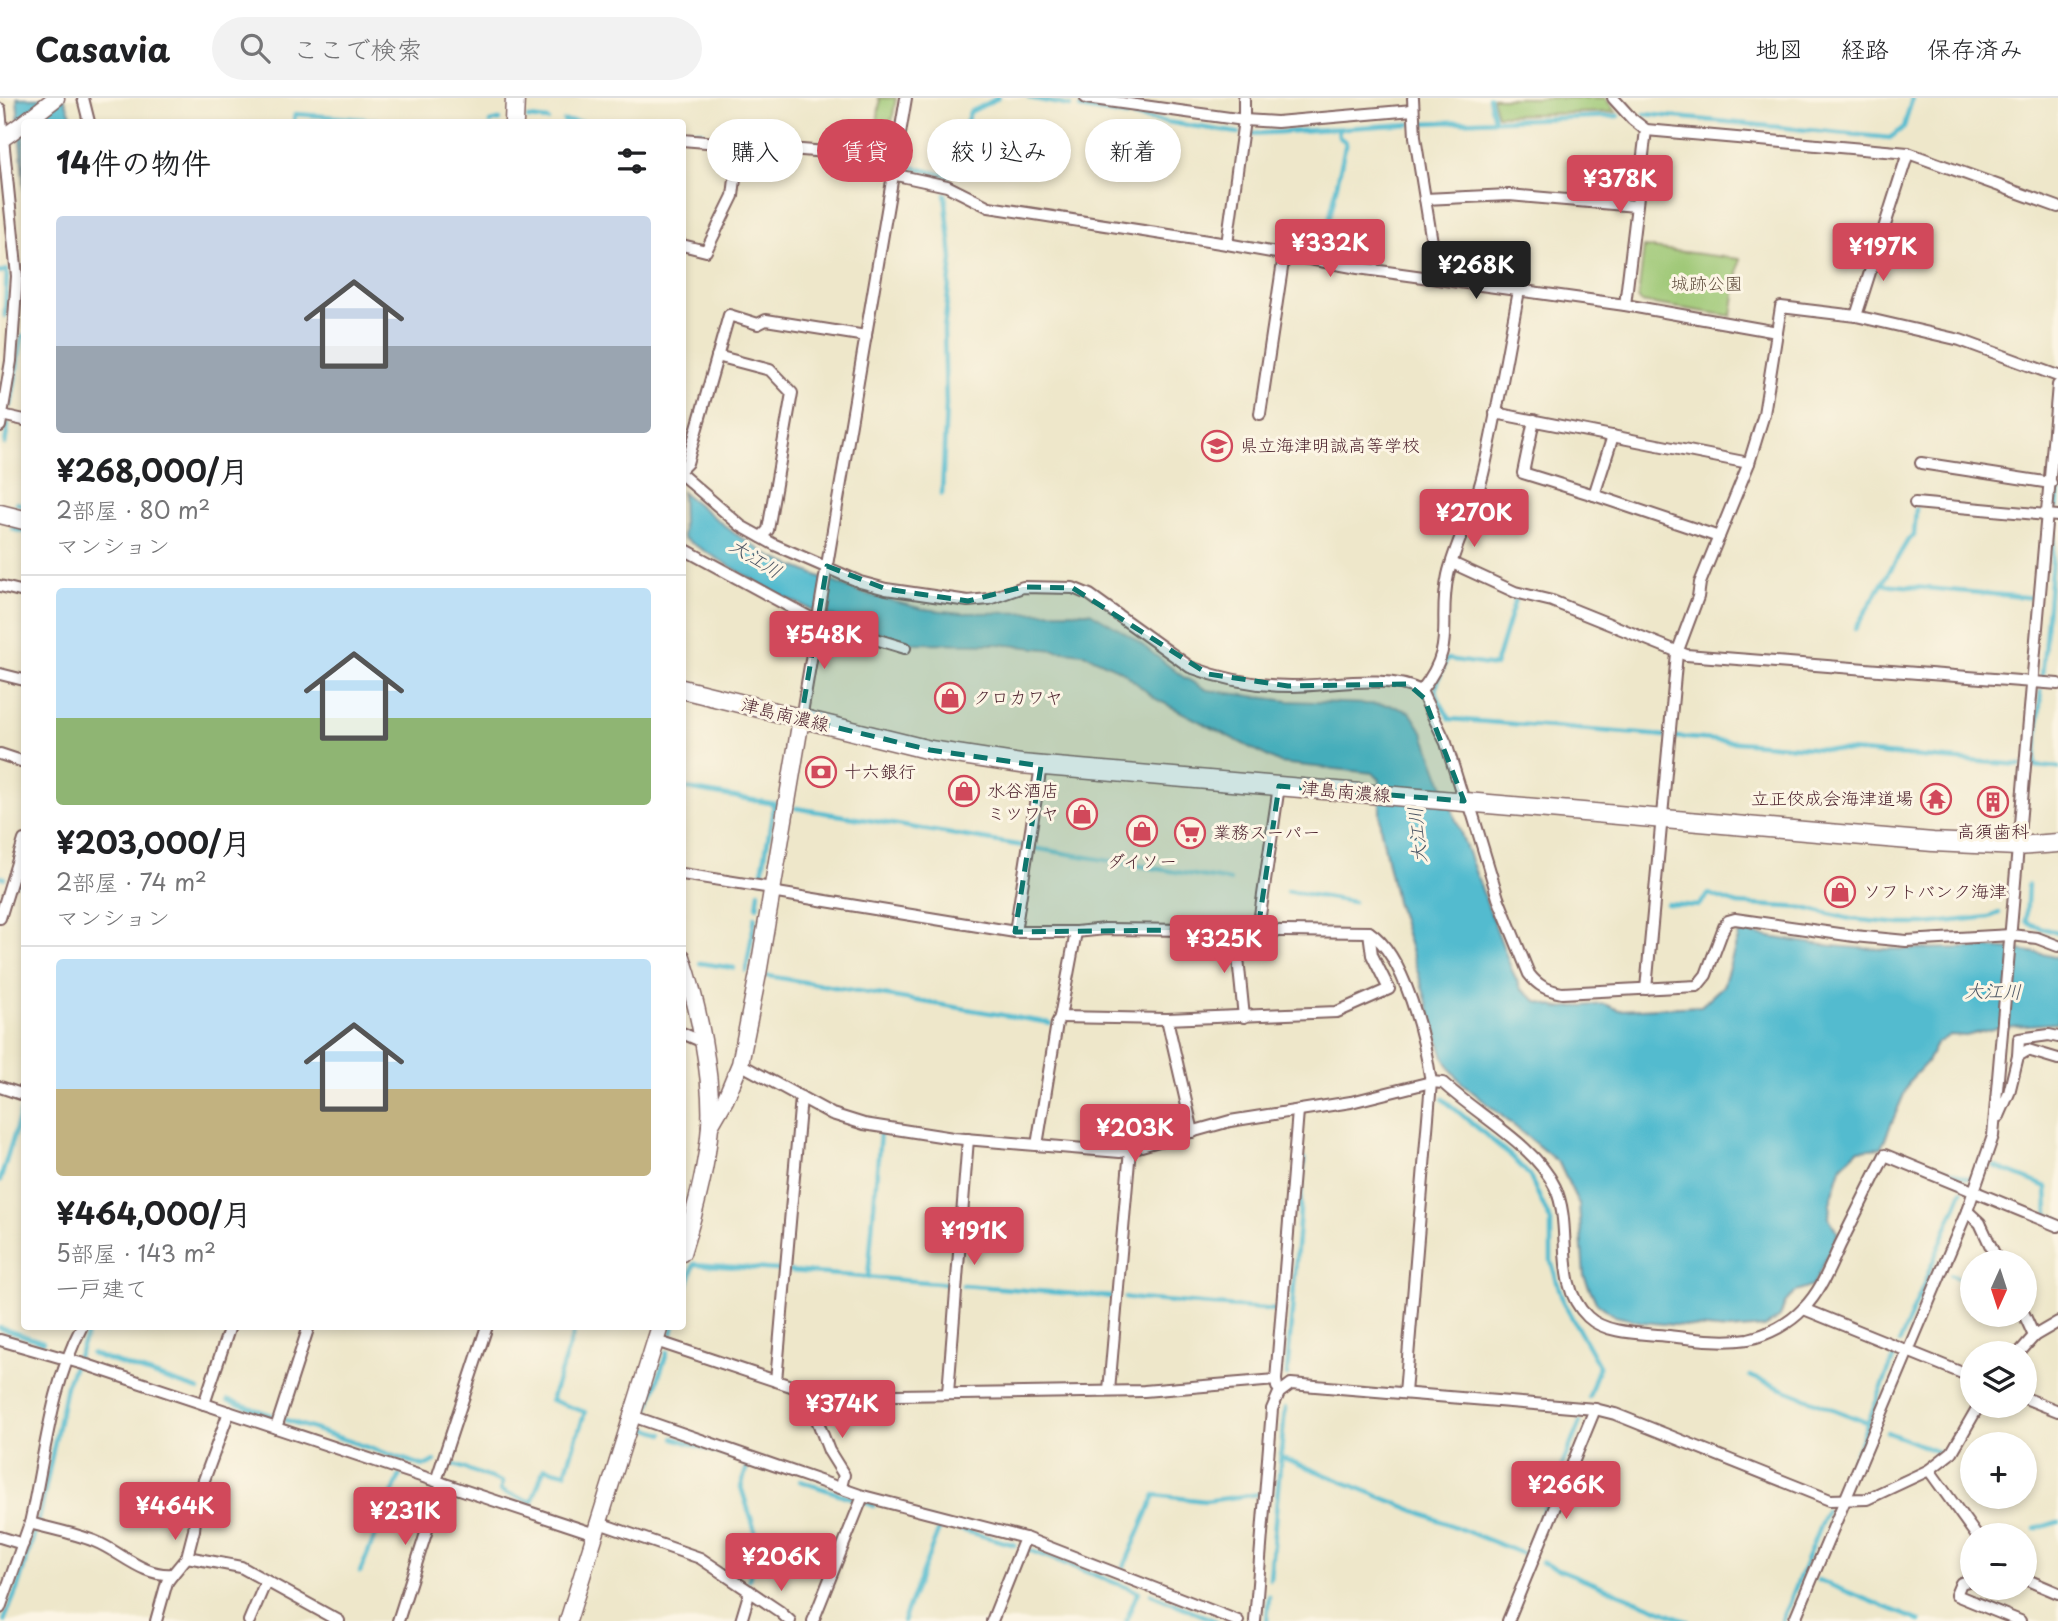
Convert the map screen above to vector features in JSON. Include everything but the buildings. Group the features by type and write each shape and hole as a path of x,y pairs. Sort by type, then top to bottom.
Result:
{"main road":[{"path":"514,119 515,98"},
{"path":"0,514 21,519"},
{"name":"津島南濃線","path":"686,690 930,750 1041,766 1944,843 2017,846 2058,843"}],"street":[{"path":"29,119 56,98"},
{"path":"83,98 88,119"},
{"path":"902,119 906,98"},
{"path":"1086,98 1244,120 1277,122 1313,120 1413,104 1438,279"},
{"path":"1227,244 1244,120 1244,98"},
{"path":"1613,98 1646,130 1908,153 2058,207"},
{"path":"0,109 13,131 17,276 6,332 11,361 1,420 21,420"},
{"path":"1625,305 1646,130"},
{"path":"686,140 707,142"},
{"path":"1856,316 1908,153"},
{"path":"913,175 947,186 989,207 1227,244 1358,268 1625,305 1777,332"},
{"path":"686,246 706,251 733,195 735,182"},
{"path":"710,1126 725,1100 740,1064 758,974 891,182"},
{"path":"1425,199 1509,195 1636,206"},
{"path":"1260,414 1284,255"},
{"path":"16,288 21,299"},
{"path":"1421,691 1433,676 1446,642 1448,575 1483,477 1519,291"},
{"path":"1646,989 1676,653 1698,597 1700,583 1749,463 1764,414 1781,307 1856,316 1960,340 2058,376"},
{"path":"686,464 729,314 758,324 766,320 866,335"},
{"path":"717,356 770,370 792,393 768,530 761,537"},
{"path":"1996,1125 2017,846 2053,515 2051,483 2058,385"},
{"path":"1495,413 1749,463"},
{"path":"1534,420 1523,473 1720,537"},
{"path":"1594,495 1613,436"},
{"path":"1921,463 2051,483"},
{"path":"686,478 741,526 826,570 860,582 886,589 968,601 989,599 1023,587 1073,588 1090,594 1191,667 1208,674 1266,684 1408,684 1421,691 1446,743 1498,898 1529,974 1547,990 1562,993 1691,987 1702,982 1724,927 1728,921 1735,919 1808,931 1906,941 2037,938 2058,946"},
{"path":"1915,503 2053,515"},
{"path":"686,550 817,618 905,648"},
{"path":"1452,563 1515,592 1552,601 1676,653 1793,665 2058,684"},
{"path":"0,586 21,591"},
{"path":"0,674 21,679"},
{"path":"0,754 21,761"},
{"path":"1015,932 1041,766"},
{"path":"1258,929 1279,786"},
{"path":"0,918 21,849"},
{"path":"686,875 1015,932 1258,929 1369,932 1381,940 1408,986 1428,1059 1431,1082 1405,1392"},
{"path":"1235,929 1244,1017"},
{"path":"1037,1145 1057,1023 1076,932"},
{"path":"1060,1017 1167,1019 1337,1012 1389,989 1373,955 1369,932"},
{"path":"686,968 694,991 703,1042 710,1126 693,1219 686,1240"},
{"path":"1167,1019 1193,1132"},
{"path":"686,1035 703,1042"},
{"path":"1794,1621 1967,1211 2009,1093 2020,1040 2049,1035 2058,1037"},
{"path":"2018,1056 2028,1050 2058,1059"},
{"path":"740,1064 832,1114 864,1124 968,1139 1121,1152 1230,1121 1351,1102 1431,1082 1443,1083 1515,1141 1543,1168 1555,1186 1563,1210 1566,1273 1575,1300 1589,1319 1612,1329 1707,1340 1730,1340 1749,1339 1786,1323 1804,1309 1818,1290 1885,1155 2058,1226"},
{"path":"0,1087 21,1094"},
{"path":"776,1381 801,1097"},
{"path":"1279,1393 1276,1380 1298,1111"},
{"path":"948,1393 968,1139"},
{"path":"1110,1391 1130,1149"},
{"path":"1967,1211 1980,1223 1992,1250"},
{"path":"1804,1309 1960,1372"},
{"path":"2030,1341 2058,1322"},
{"path":"2030,1327 2034,1336"},
{"path":"0,1608 32,1523 53,1405 78,1330"},
{"path":"204,1404 229,1330"},
{"path":"276,1428 308,1330"},
{"path":"398,1621 486,1330"},
{"path":"568,1621 658,1334 776,1381 833,1396 1110,1391 1276,1380"},
{"path":"0,1340 55,1358 69,1359 439,1482 700,1558 790,1621"},
{"path":"1255,1621 1272,1409 1279,1393 1291,1384 1595,1409 1615,1414 1830,1500 1867,1499 1929,1470 1952,1452 1972,1418"},
{"path":"806,1391 829,1451 845,1475 841,1487"},
{"path":"2037,1402 2058,1410"},
{"path":"1508,1621 1595,1409"},
{"path":"156,1621 167,1582 187,1557 194,1530 197,1499 229,1412"},
{"path":"632,1416 863,1496 1025,1538 1238,1621"},
{"path":"1929,1470 1967,1523"},
{"path":"813,1621 863,1496"},
{"path":"32,1523 95,1541 124,1560 161,1576 173,1574"},
{"path":"0,1537 23,1544"},
{"path":"992,1621 1025,1538"},
{"path":"187,1557 241,1567 339,1621"},
{"path":"248,1621 266,1581"},
{"path":"2037,1584 2058,1592"},
{"path":"741,1621 750,1591"},
{"path":"1968,1600 2020,1621"}],"highlighted area":[{"path":"827,566 886,589 968,601 1023,587 1073,588 1208,674 1288,686 1408,684 1424,698 1464,801 1279,786 1258,929 1015,932 1041,766 930,750 801,719"}],"green space":[{"path":"878,98 896,98 892,119 878,119"},
{"path":"1492,98 1605,98 1616,112 1497,115"},
{"name":"城跡公園","path":"1644,247 1740,259 1732,316 1641,302 1638,298"}],"water":[{"path":"17,98 64,98 73,119 21,119 21,152"},
{"name":"大江川","path":"686,495 734,533 774,558 858,592 923,609 962,613 1090,612 1132,637 1183,677 1207,690 1288,701 1390,705 1410,712 1424,734 1511,968 1521,989 1538,1002 1559,1008 1605,1004 1619,1010 1701,1006 1723,986 1740,932 1845,947 1992,948 2058,958 2058,1023 2000,1027 1966,1036 1950,1035 1936,1044 1927,1062 1910,1080 1881,1148 1858,1150 1842,1165 1830,1203 1829,1218 1838,1233 1813,1286 1795,1292 1785,1303 1780,1317 1765,1327 1728,1330 1642,1322 1615,1316 1596,1302 1584,1276 1579,1205 1559,1163 1462,1083 1444,1058 1396,901 1380,826 1380,780 1373,773 1280,763 1154,698 1122,671 1083,653 999,644 912,643 810,609 777,594 686,540"}],"waterway":[{"path":"913,167 949,176 970,112 998,98"},
{"path":"1029,98 1070,106"},
{"path":"1489,98 1494,119"},
{"path":"1645,114 1890,138 1904,127 1912,98"},
{"path":"1080,108 1127,116"},
{"path":"294,119 295,114 364,119"},
{"path":"1420,123 1618,116"},
{"path":"1134,117 1238,133"},
{"path":"528,118 538,119"},
{"path":"1249,134 1410,124"},
{"path":"1322,254 1346,142 1339,137 1338,129"},
{"path":"686,130 702,132"},
{"path":"942,494 946,405 944,330 952,259 945,194"},
{"path":"0,272 7,270 5,316"},
{"path":"11,405 21,344"},
{"path":"5,444 8,425"},
{"path":"2057,507 2058,491"},
{"path":"16,503 21,504"},
{"path":"1882,584 1908,540 1914,536 1916,509"},
{"path":"2042,677 2055,524"},
{"path":"13,529 21,531"},
{"path":"1855,629 1882,584 2035,598"},
{"path":"1515,600 1495,666 1447,659 1436,690 1450,719 1665,736"},
{"path":"2041,691 2035,766 2058,768"},
{"path":"1676,737 2020,765"},
{"path":"686,789 776,804"},
{"path":"761,879 774,804"},
{"path":"796,808 1023,846"},
{"path":"1033,848 1230,881"},
{"path":"0,877 4,878"},
{"path":"17,882 21,884"},
{"path":"2028,885 2026,921 2058,933"},
{"path":"1287,891 1353,902"},
{"path":"757,907 759,892"},
{"path":"1667,904 1698,906 1709,894 1737,904 1804,908 1850,919 1900,924 1926,924 1989,917 1999,913"},
{"path":"746,971 755,917"},
{"path":"700,963 734,968"},
{"path":"768,976 1050,1023"},
{"path":"1443,1099 1512,1157 1529,1175 1551,1222 1551,1261 1563,1302 1599,1366 1589,1397"},
{"path":"0,1181 21,1112"},
{"path":"868,1278 880,1133"},
{"path":"1901,1153 1967,1178 1972,1177"},
{"path":"1287,1375 1304,1159"},
{"path":"1994,1166 2047,1187 2048,1215 2058,1219"},
{"path":"1900,1342 1962,1191"},
{"path":"686,1289 694,1264 779,1270"},
{"path":"790,1271 951,1284"},
{"path":"1950,1275 1960,1279"},
{"path":"963,1285 1111,1297"},
{"path":"1125,1298 1276,1310"},
{"path":"0,1328 43,1342"},
{"path":"4,1621 18,1587 40,1515 66,1386 88,1330"},
{"path":"449,1463 502,1482 501,1491 532,1502 544,1468 565,1473 585,1412 551,1400 575,1330"},
{"path":"647,1413 667,1352"},
{"path":"1845,1480 1896,1352"},
{"path":"91,1354 199,1390"},
{"path":"1750,1376 1868,1423"},
{"path":"228,1400 272,1415"},
{"path":"1270,1579 1285,1408"},
{"path":"286,1420 424,1466 435,1461"},
{"path":"1525,1555 1580,1422"},
{"path":"643,1427 663,1434"},
{"path":"1887,1432 1938,1452"},
{"path":"674,1438 748,1463"},
{"path":"1281,1457 1528,1556"},
{"path":"749,1579 759,1543 741,1487 748,1463 765,1469"},
{"path":"360,1572 400,1475"},
{"path":"800,1481 854,1499"},
{"path":"1124,1567 1155,1495 1205,1501 1259,1494"},
{"path":"867,1503 874,1506"},
{"path":"1782,1621 1826,1511"},
{"path":"919,1518 1015,1545"},
{"path":"2037,1528 2058,1522"},
{"path":"903,1621 941,1524"},
{"path":"1029,1550 1139,1592"},
{"path":"1541,1562 1688,1621"},
{"path":"1818,1580 1920,1621"},
{"path":"1126,1621 1138,1591"},
{"path":"1151,1594 1216,1621"},
{"path":"1267,1621 1269,1596"}],"place":[{"name":"県立海津明誠高等学校","path":"1217,446"},
{"name":"クロカワヤ","path":"950,698"},
{"name":"十六銀行","path":"821,772"},
{"name":"水谷酒店","path":"964,791"},
{"name":"立正佼成会海津道場","path":"1936,799"},
{"name":"高須歯科","path":"1993,802"},
{"name":"ミツワヤ","path":"1082,814"},
{"name":"ダイソー","path":"1142,831"},
{"name":"業務スーパー","path":"1190,833"},
{"name":"ソフトバンク海津","path":"1840,892"}]}
